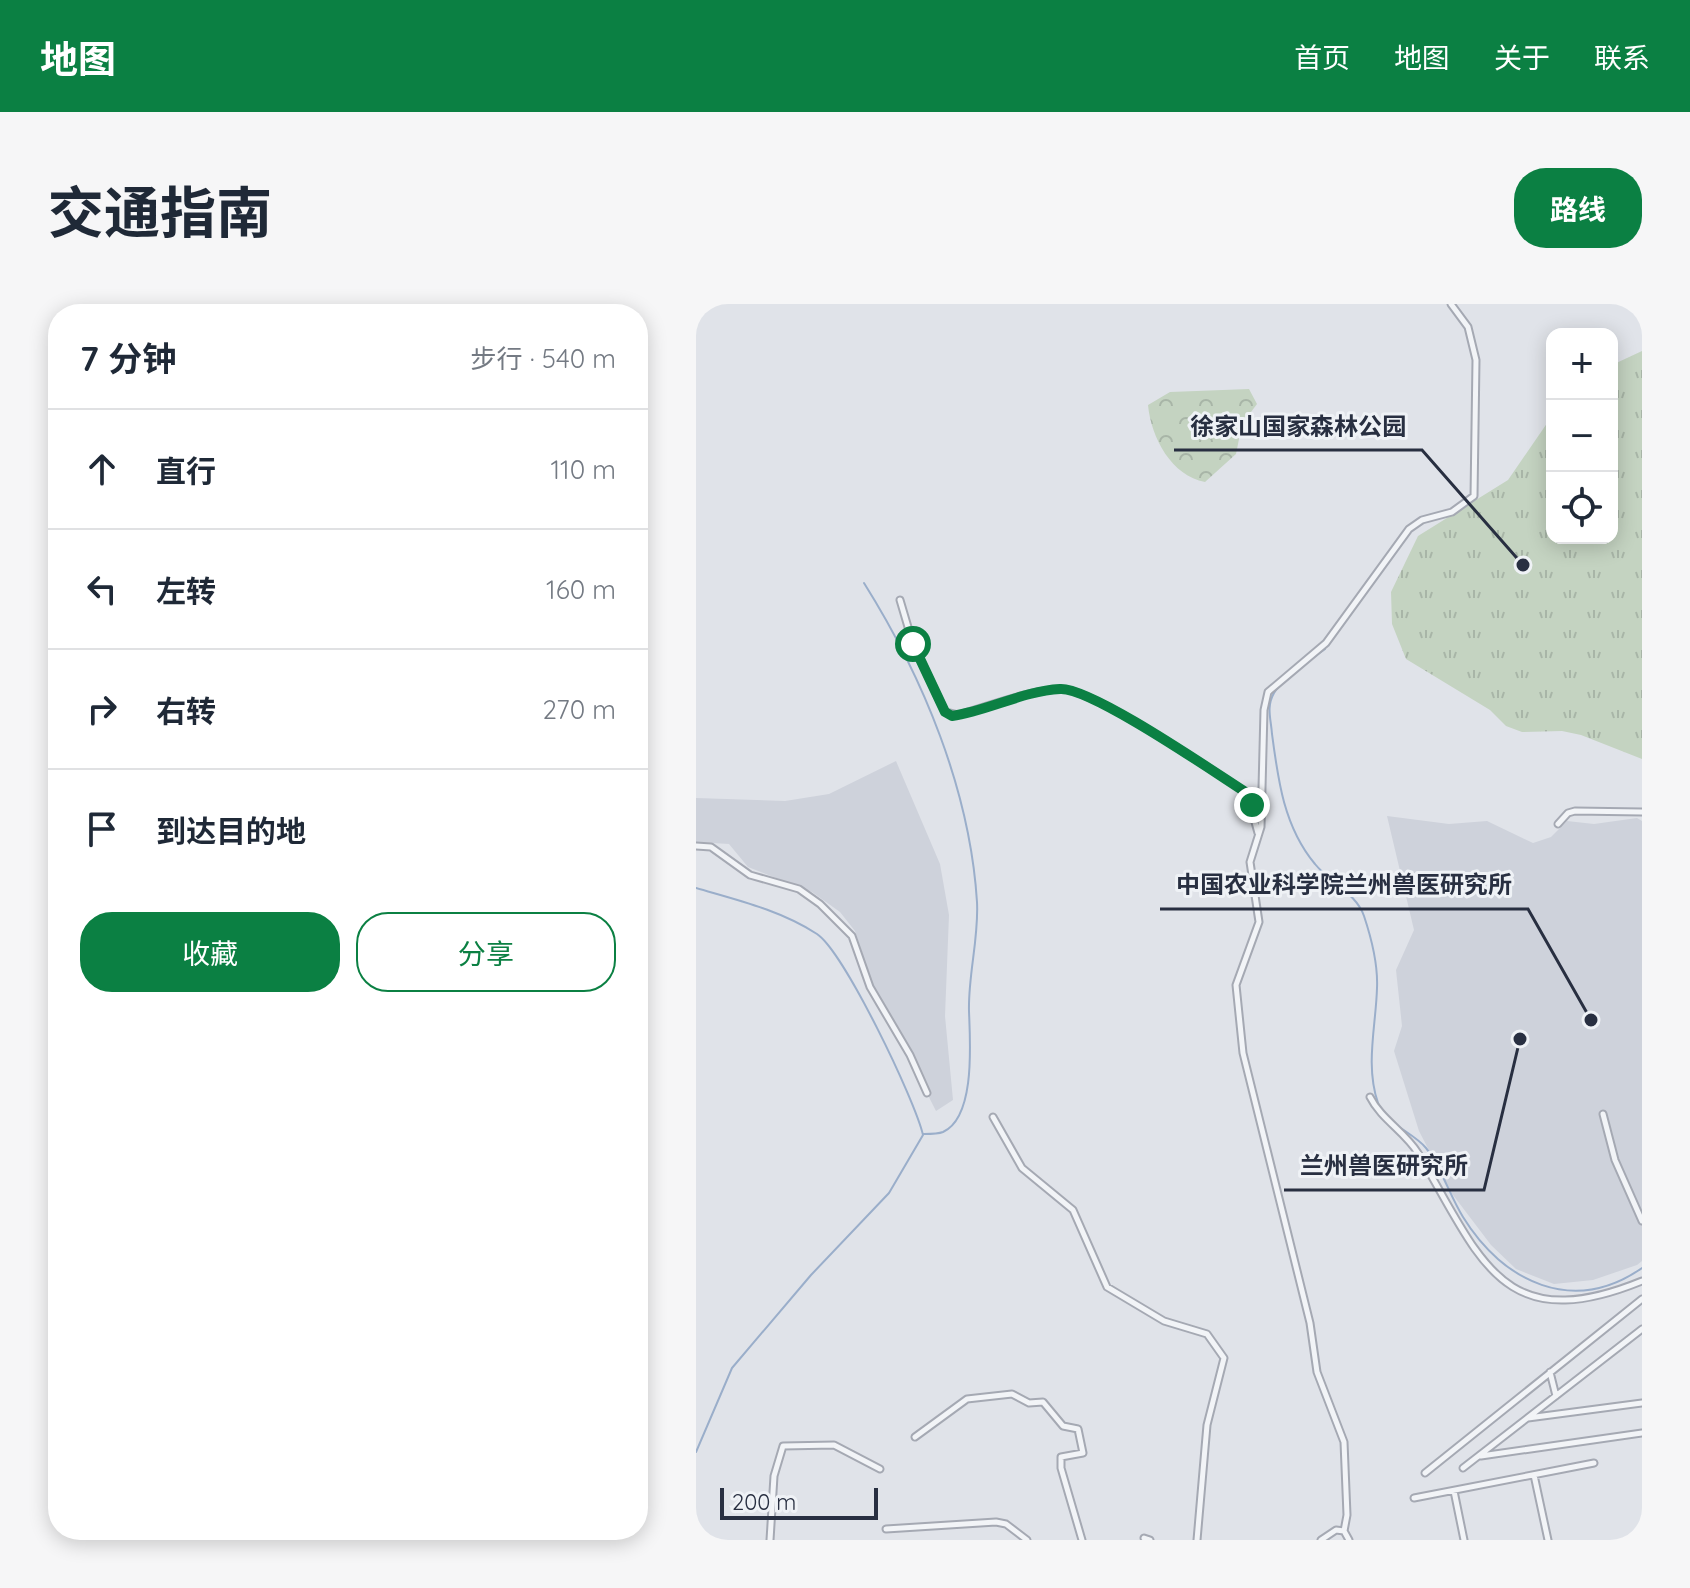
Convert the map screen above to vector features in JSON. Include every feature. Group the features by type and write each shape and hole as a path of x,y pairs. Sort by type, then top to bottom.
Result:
{"street":[{"path":"1349,1540 1344,1531 1347,1515 1344,1442 1317,1372 1310,1323 1243,1053 1236,985 1259,922 1250,862 1258,836 1264,710 1268,692 1326,643 1409,529 1422,520 1452,512 1474,496 1476,360 1468,327 1451,304"},
{"path":"900,600 913,644 945,712 958,715 1041,692 1076,690 1177,745 1247,793 1258,836"},
{"path":"1558,824 1568,813 1575,811 1642,812"},
{"path":"696,846 711,847 750,875 799,889 820,904 852,936 870,987 910,1055 927,1093"},
{"path":"1370,1097 1413,1145 1476,1256 1501,1280 1537,1296 1566,1301 1604,1296 1642,1281"},
{"path":"1603,1114 1615,1160 1642,1221"},
{"path":"993,1117 1022,1168 1073,1210 1107,1287 1164,1321 1207,1334 1224,1358 1207,1425 1197,1540"},
{"path":"1425,1473 1642,1299"},
{"path":"1463,1468 1642,1329"},
{"path":"1550,1372 1556,1396"},
{"path":"915,1437 967,1399 1012,1394 1029,1403 1043,1402 1063,1426 1078,1429 1082,1439 1083,1453 1061,1457 1061,1468 1082,1540"},
{"path":"1527,1418 1642,1403"},
{"path":"1479,1456 1642,1433"},
{"path":"770,1540 774,1476 783,1446 834,1445 880,1469"},
{"path":"1414,1498 1594,1463"},
{"path":"1534,1475 1548,1540"},
{"path":"1454,1491 1464,1540"},
{"path":"886,1529 996,1522 1006,1524 1027,1540"},
{"path":"1321,1540 1336,1530 1344,1531"}],"shaded area":[{"path":"896,761 940,864 949,915 945,1016 953,1100 936,1111 874,989 855,931 840,912 812,892 748,867 729,844 696,842 696,798 785,801 829,794"},
{"path":"1387,816 1449,824 1487,821 1533,843 1551,837 1567,821 1594,824 1637,818 1642,821 1642,1261 1637,1265 1593,1280 1554,1284 1516,1269 1491,1245 1450,1191 1419,1131 1394,1051 1402,1026 1396,970 1414,930"}],"green space":[{"path":"1642,351 1642,759 1581,735 1562,731 1522,732 1506,726 1490,710 1406,659 1392,624 1391,592 1418,536 1508,480 1546,425 1546,544 1618,544 1618,362"},
{"path":"1249,389 1257,404 1242,424 1236,454 1205,482 1173,464 1159,442 1148,405 1170,392"}],"waterway":[{"path":"864,583 906,657 940,736 965,818 973,860 977,916 969,997 970,1059 966,1095 954,1124 943,1132 924,1134"},
{"path":"1325,649 1291,674 1274,693 1270,708 1272,734 1280,786 1296,835 1321,871 1355,901 1367,924 1377,979 1372,1074 1378,1103 1387,1117 1426,1148 1479,1240 1519,1274 1542,1285 1566,1290 1591,1289 1616,1282 1642,1268"},
{"path":"696,888 788,918 817,934 829,946 877,1028 907,1091 923,1135 889,1193 811,1275 732,1368 696,1452"}],"place":[{"name":"徐家山国家森林公园","path":"1523,565"},
{"name":"中国农业科学院兰州兽医研究所","path":"1591,1020"},
{"name":"兰州兽医研究所","path":"1520,1039"}],"route":[{"path":"913,644 945,712 952,716 1041,692 1061,688 1076,690 1177,745 1247,793 1252,805"}]}
